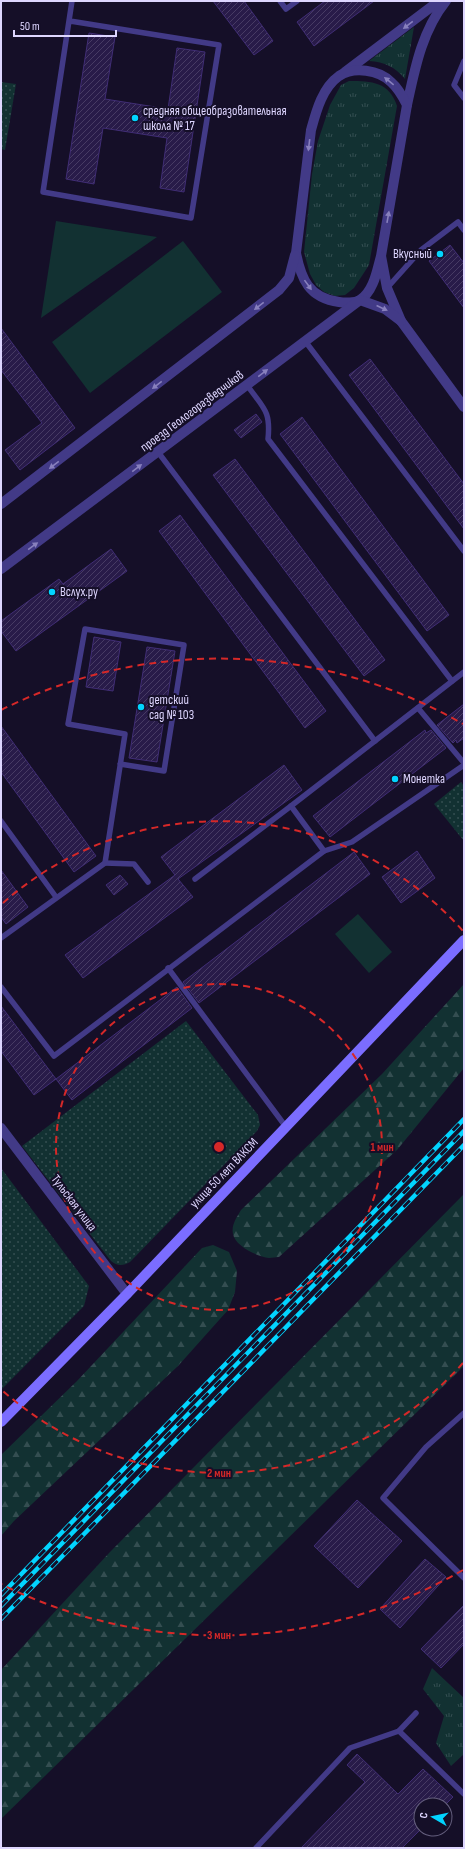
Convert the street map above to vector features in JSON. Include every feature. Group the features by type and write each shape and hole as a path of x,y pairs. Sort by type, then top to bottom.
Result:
{"street":[{"path":"1,504 279,290 289,278 296,253 311,130 316,112 323,96 340,76 439,1"},
{"path":"407,105 416,63 426,33 446,1"},
{"path":"340,76 366,70 378,74 391,82 407,105"},
{"name":"проезд Геологоразведчиков","path":"1,569 360,300 370,288 376,275 381,256 407,105"},
{"path":"296,253 300,272 316,295 331,301 346,303 360,300 385,309 401,320"},
{"path":"381,256 387,288 401,320 464,406"},
{"name":"улица 50 лет ВЛКСМ","path":"1,1422 127,1294 464,940"},
{"name":"Тульская улица","path":"1,1128 127,1294"}],"lane":[{"path":"70,21 219,45 191,218 43,192 72,1"},
{"path":"280,1 286,9 297,1"},
{"path":"464,61 454,85 464,98"},
{"path":"387,288 421,250 458,222 464,230"},
{"path":"305,341 464,551"},
{"path":"248,385 267,413 269,424 268,439 452,681"},
{"path":"158,452 375,741"},
{"path":"105,863 120,764 125,734 68,724 85,629 184,645 164,771 120,764"},
{"path":"195,879 464,672"},
{"path":"1,987 54,1056 324,851 352,842 464,764 418,708"},
{"path":"291,806 324,851"},
{"path":"1,821 56,897"},
{"path":"1,938 105,863 134,864 148,882"},
{"path":"168,968 286,1126"},
{"path":"464,1413 426,1447 383,1498 464,1578"},
{"path":"256,1848 350,1748 399,1731 416,1713"},
{"path":"399,1731 464,1794"}],"green space":[{"path":"414,27 405,79 389,66 369,61"},
{"path":"349,81 379,84 394,98 397,106 369,265 354,288 345,295 335,296 324,292 316,285 310,274 304,252 312,174 318,141 330,105 341,85"},
{"path":"1,82 16,84 5,150 1,149"},
{"path":"56,221 157,237 41,318"},
{"path":"183,241 222,292 90,393 52,342"},
{"path":"461,782 464,786 464,841 434,804"},
{"path":"358,914 392,952 369,973 335,934"},
{"path":"464,984 464,1068 397,1150 279,1257 264,1257 242,1247 233,1234 235,1221 241,1210 382,1074"},
{"path":"186,1021 258,1115 260,1125 257,1131 130,1262 118,1265 111,1261 22,1146"},
{"path":"1,1168 89,1286 84,1306 1,1390"},
{"path":"464,1194 464,1366 1,1819 1,1670 110,1552"},
{"path":"213,1245 229,1252 237,1271 235,1292 228,1310 178,1366 14,1521 1,1536 1,1455 77,1381 202,1248"},
{"path":"432,1668 464,1698 464,1754 451,1766 436,1743 444,1716 423,1689"}],"building":[{"path":"213,1 244,1 273,41 254,55"},
{"path":"325,1 374,1 314,46 297,22"},
{"name":"средняя общеобразовательная школа № 17","path":"89,33 115,37 105,99 168,109 177,48 205,52 184,192 160,188 167,138 103,128 94,184 66,179"},
{"path":"450,245 464,263 464,308 429,261"},
{"path":"1,328 75,428 20,470 5,450 42,423 1,370"},
{"path":"370,359 464,484 464,529 349,375"},
{"path":"256,414 262,422 241,438 234,430"},
{"path":"302,417 449,615 427,631 280,434"},
{"path":"235,459 385,660 364,676 213,475"},
{"path":"180,515 326,711 305,728 159,531"},
{"path":"111,549 127,571 16,651 1,631 1,621 59,579 63,584"},
{"path":"94,637 121,642 113,691 86,687"},
{"path":"147,647 175,651 157,762 129,758"},
{"path":"464,704 464,738 457,743 456,740 453,743 437,725"},
{"path":"1,726 96,856 74,872 1,772"},
{"path":"425,730 426,733 431,730 446,748 330,837 313,816"},
{"path":"284,765 302,790 178,879 193,897 83,978 65,955 175,875 161,857"},
{"path":"417,851 435,878 401,903 382,877"},
{"path":"354,852 370,874 199,1003 183,982"},
{"path":"1,870 28,907 6,924 1,917"},
{"path":"120,875 128,884 114,895 106,885"},
{"path":"177,987 192,1008 72,1100 56,1079"},
{"path":"1,1006 56,1079 34,1095 1,1051"},
{"path":"357,1500 402,1541 358,1588 314,1546"},
{"path":"425,1559 446,1577 400,1628 380,1609"},
{"path":"464,1605 464,1644 441,1668 421,1649"},
{"path":"357,1754 398,1794 423,1769 453,1797 413,1797 413,1837 402,1848 301,1848 365,1782 347,1765"}],"railway":[{"path":"1,1595 464,1119"},
{"path":"1,1606 464,1131"},
{"path":"1,1619 464,1145"}],"place":[{"name":"средняя общеобразовательная школа № 17","path":"135,118"},
{"name":"Вкусный","path":"440,254"},
{"name":"Вслух.ру","path":"52,592"},
{"name":"детский сад № 103","path":"141,707"},
{"name":"Монетка","path":"395,779"}]}
